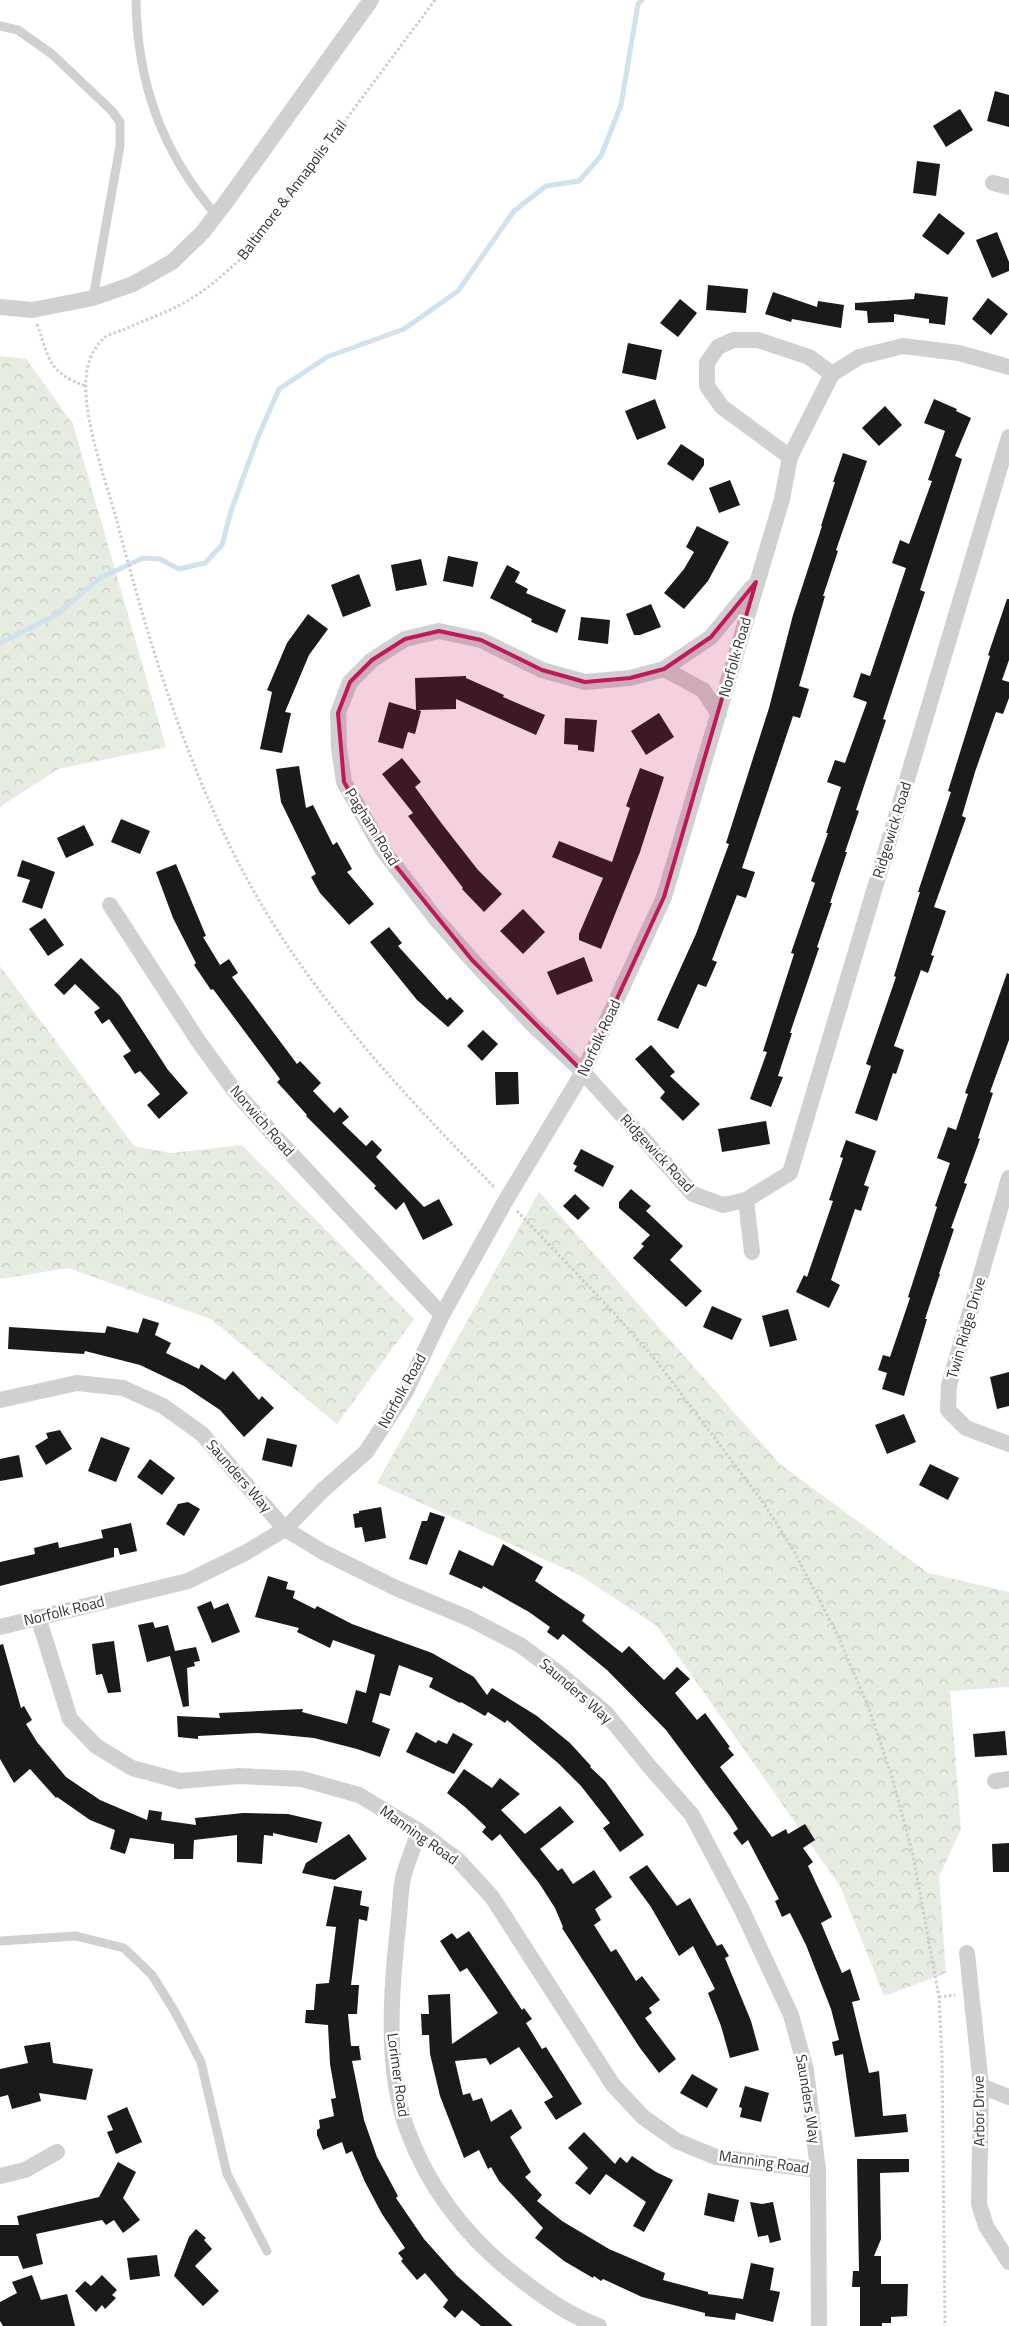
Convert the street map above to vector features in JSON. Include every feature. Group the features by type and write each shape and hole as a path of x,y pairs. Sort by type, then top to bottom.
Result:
{"street":[{"path":"0,307 32,310 93,298 133,284 172,262 216,215 371,0"},
{"path":"992,183 1009,187"},
{"path":"790,458 722,407 707,386 707,363 718,347 734,340 758,340 809,357 832,374 859,357 903,346 959,352 1009,367"},
{"name":"Norfolk Road","path":"0,1627 188,1581 245,1553 285,1529 323,1490 366,1452 406,1390 442,1315 506,1200 584,1072 664,897 782,499 790,458 832,374"},
{"name":"Ridgewick Road","path":"584,1072 693,1194 723,1205 746,1200 790,1173 1009,437"},
{"name":"Pagham Road","path":"584,1072 533,1025 436,919 382,849 344,782 339,748 338,713 350,682 372,660 405,639 439,631 481,640 542,670 585,682 630,678 664,669 711,637 756,582"},
{"path":"664,669 703,690 719,714"},
{"name":"Norwich Road","path":"110,905 199,1042 234,1090 280,1142 442,1315"},
{"name":"Twin Ridge Drive","path":"1009,1178 949,1385 948,1410 966,1428 1009,1444"},
{"path":"746,1200 752,1252"},
{"name":"Saunders Way","path":"0,1400 77,1383 123,1388 155,1403 202,1434 285,1529 324,1552 396,1588 468,1618 520,1645 561,1675 606,1713 648,1766 692,1815 742,1910 791,2014 806,2070 818,2170 819,2326"},
{"name":"Manning Road","path":"38,1618 70,1719 96,1746 132,1768 180,1781 239,1776 302,1779 359,1795 419,1831 459,1861 492,1897 613,2084 643,2117 677,2141 716,2157 818,2170"},
{"name":"Lorimer Road","path":"419,1831 403,1878 393,1982 392,2037 397,2083 406,2128 423,2166 456,2218 487,2253 525,2284 584,2321 599,2326"},
{"name":"Arbor Drive","path":"967,1953 981,2086 979,2204 986,2226 1009,2262"},
{"path":"981,2086 1009,2097"},
{"path":"0,2176 25,2170 57,2152"}],"lane":[{"path":"136,0 140,61 149,98 167,145 200,196 216,215"},
{"path":"0,26 18,30 53,55 112,111 120,122 120,146 93,298"},
{"path":"0,1941 76,1936 124,1948 152,1975 175,2012 201,2062 227,2174 267,2251"}],"path":[{"name":"Baltimore & Annapolis Trail","path":"435,0 245,255 214,284 190,300 104,338 89,361 85,386 88,415 164,686 195,765 253,889 313,982 365,1047 420,1111 615,1314 652,1356 714,1434 762,1501 794,1551 824,1610 868,1706 891,1774 913,1855 939,1997 942,2058 945,2326"},
{"path":"32,310 52,364 61,376 85,386"}],"highlighted area":[{"path":"756,582 664,897 583,1072 472,960 382,849 344,782 338,713 350,682 372,660 405,639 439,631 481,640 542,670 585,682 630,678 664,669 711,637"}],"green space":[{"path":"0,356 26,359 73,424 166,747 58,769 0,807"},
{"path":"0,966 134,1146 171,1153 242,1145 414,1319 337,1424 211,1319 68,1268 0,1279"},
{"path":"539,1192 780,1464 928,1573 1009,1592 1009,1687 950,1691 961,1829 939,1876 946,1973 884,1996 840,1886 657,1626 579,1575 377,1483"}],"building":[{"path":"995,91 1009,95 1009,127 987,121"},
{"path":"960,109 973,130 946,147 933,126"},
{"path":"917,161 940,164 936,196 913,193"},
{"path":"939,213 965,233 948,255 922,236"},
{"path":"997,232 1009,262 1009,271 992,278 976,240"},
{"path":"708,285 748,289 746,313 706,310"},
{"path":"773,292 817,307 818,301 844,305 841,328 792,319 791,322 765,314"},
{"path":"915,293 948,297 945,325 929,323 929,319 894,314 894,322 868,323 867,311 855,310 855,303 914,299"},
{"path":"988,298 1008,314 991,335 972,319"},
{"path":"680,299 697,313 678,337 660,323"},
{"path":"628,343 662,350 656,380 622,373"},
{"path":"655,399 666,428 637,440 625,411"},
{"path":"934,399 957,409 956,411 971,418 955,456 962,459 920,590 925,592 883,719 886,720 856,810 859,811 817,947 819,948 790,1033 792,1033 778,1076 783,1077 771,1107 750,1099 767,1052 763,1051 794,954 791,953 815,883 811,881 828,833 826,833 841,787 827,782 835,760 845,763 867,702 853,697 861,673 870,676 906,568 892,563 900,540 909,544 932,481 928,480 945,431 924,423"},
{"path":"885,406 902,425 879,446 862,428"},
{"path":"681,444 704,459 704,465 693,481 667,464"},
{"path":"843,453 867,461 836,550 838,551 823,596 825,596 799,686 809,689 800,718 793,716 742,868 755,872 746,898 737,895 712,960 717,962 706,987 698,984 678,1029 657,1020 696,934 729,844 726,843 769,708 793,615"},
{"path":"730,480 740,505 719,513 709,488"},
{"path":"697,526 729,542 708,581 684,609 664,593 684,569 694,552 686,547"},
{"path":"448,556 478,562 473,587 443,581"},
{"path":"421,559 427,585 396,591 391,565"},
{"path":"507,565 520,572 515,582 528,589 526,593 566,610 557,633 531,622 532,619 490,598"},
{"path":"359,574 371,606 343,617 331,585"},
{"path":"1007,599 1009,599 1009,660 1002,680 1009,682 1009,698 1003,714 996,712 975,772 962,816 966,818 934,907 946,911 931,955 934,956 928,973 921,970 894,1046 904,1050 896,1074 893,1073 877,1121 855,1113 871,1066 866,1064 896,977 894,976 920,892 918,892 951,792 948,791 990,656 988,655"},
{"path":"651,604 661,627 640,635 634,635 626,614"},
{"path":"308,614 328,629 309,655 285,712 291,713 282,753 260,749 272,692 267,690 287,643"},
{"path":"581,617 610,620 608,644 578,640"},
{"path":"466,676 466,678 504,695 503,697 545,715 536,735 456,699 456,709 418,710 421,711 415,734 408,732 403,749 378,742 389,702 416,710 415,678"},
{"path":"659,713 674,737 646,755 631,731"},
{"path":"565,718 597,720 594,752 578,750 578,745 564,744"},
{"path":"402,758 421,782 415,787 442,824 478,870 502,894 484,912 462,889 408,816 413,813 382,774"},
{"path":"299,766 306,808 313,805 333,845 337,842 352,869 347,872 374,904 349,925 320,893 311,877 316,874 281,802 276,769"},
{"path":"640,768 664,777 640,852 601,949 579,940 579,934 603,878 552,857 559,841 612,862 630,808 626,806"},
{"path":"121,819 150,831 140,854 111,842"},
{"path":"84,825 94,845 66,858 57,838"},
{"path":"22,860 55,872 42,909 22,902 30,880 17,876"},
{"path":"176,864 206,936 203,937 220,965 229,959 238,973 232,977 297,1064 300,1061 321,1083 313,1091 334,1113 340,1107 349,1117 342,1123 366,1146 372,1140 382,1150 376,1157 424,1207 439,1199 453,1225 423,1240 404,1202 396,1210 374,1188 376,1186 306,1116 277,1082 280,1079 194,965 196,963 173,918 156,872"},
{"path":"523,909 545,932 523,954 500,931"},
{"path":"45,918 64,945 48,956 29,929"},
{"path":"389,927 402,943 398,946 447,1000 450,997 464,1011 448,1027 417,1000 370,942"},
{"path":"584,957 593,981 557,995 547,972"},
{"path":"81,958 120,996 168,1070 188,1093 159,1119 147,1105 160,1094 140,1071 135,1074 123,1056 131,1051 109,1019 102,1024 94,1012 100,1008 75,984 64,995 54,985"},
{"path":"1007,973 1009,974 1009,1040 990,1092 993,1093 978,1138 980,1139 964,1183 967,1184 951,1228 954,1229 925,1319 927,1319 904,1396 882,1389 887,1373 878,1370 883,1355 890,1357 910,1298 908,1297 950,1163 937,1158 948,1127 956,1130 968,1094 965,1093"},
{"path":"483,1030 498,1044 482,1061 467,1046"},
{"path":"651,1045 675,1072 670,1076 700,1104 683,1121 660,1098 665,1092 635,1059"},
{"path":"495,1072 518,1072 519,1104 496,1105"},
{"path":"766,1121 770,1144 722,1152 718,1129"},
{"path":"846,1140 876,1151 864,1185 869,1187 861,1211 855,1209 831,1280 840,1285 829,1308 796,1292 804,1275 807,1277 833,1201 829,1200 843,1158 840,1157"},
{"path":"581,1149 614,1166 603,1187 574,1171 577,1166 573,1164"},
{"path":"631,1189 651,1206 646,1211 683,1246 670,1260 702,1291 686,1307 633,1258 644,1246 641,1244 650,1235 619,1208 619,1202"},
{"path":"575,1194 590,1208 578,1220 563,1206"},
{"path":"712,1306 742,1319 732,1340 703,1327"},
{"path":"788,1309 797,1340 770,1347 762,1316"},
{"path":"143,1318 159,1323 155,1335 171,1343 166,1353 199,1369 201,1364 225,1380 233,1371 259,1400 262,1396 274,1408 244,1437 220,1410 184,1386 140,1365 85,1351 84,1354 8,1349 9,1327 105,1333 107,1326 138,1333"},
{"path":"1009,1372 1009,1406 997,1409 990,1377"},
{"path":"904,1414 916,1442 887,1454 875,1425"},
{"path":"60,1430 72,1449 46,1465 35,1446 48,1438 46,1433"},
{"path":"101,1437 130,1448 116,1482 88,1471"},
{"path":"267,1438 297,1445 292,1467 262,1460"},
{"path":"19,1455 23,1477 0,1481 0,1459"},
{"path":"150,1459 175,1478 162,1495 137,1477"},
{"path":"930,1464 959,1478 948,1500 919,1485"},
{"path":"188,1502 200,1509 184,1536 166,1524 178,1504"},
{"path":"381,1507 386,1538 365,1542 362,1527 355,1528 353,1514"},
{"path":"430,1512 445,1517 427,1565 409,1559 422,1521 427,1521"},
{"path":"131,1523 137,1551 120,1555 118,1548 114,1548 114,1557 0,1586 0,1562 35,1554 34,1548 58,1542 59,1548 103,1538 101,1530"},
{"path":"503,1544 543,1567 535,1581 585,1615 582,1621 622,1653 629,1646 664,1680 677,1667 690,1679 675,1693 697,1720 705,1713 730,1747 728,1748 734,1755 720,1767 772,1837 786,1829 788,1834 805,1824 815,1840 803,1848 813,1862 808,1866 832,1917 821,1923 842,1973 850,1969 860,2000 852,2002 869,2073 879,2071 883,2116 906,2114 908,2132 855,2137 843,2054 835,2056 832,2042 839,2040 831,2009 806,1945 790,1913 782,1917 775,1901 779,1899 748,1840 742,1845 733,1833 738,1829 730,1816 666,1730 607,1670 563,1634 558,1640 547,1632 550,1627 529,1612 483,1586 482,1589 449,1574 459,1550 493,1566"},
{"path":"268,1576 288,1582 286,1589 295,1591 293,1598 315,1609 317,1606 352,1624 432,1653 474,1677 487,1695 492,1688 537,1716 570,1743 590,1767 605,1781 644,1835 620,1852 603,1828 610,1823 581,1786 558,1763 507,1720 505,1723 488,1712 485,1716 429,1687 433,1678 399,1665 390,1696 380,1693 372,1722 390,1729 380,1757 314,1738 258,1733 198,1736 198,1739 178,1737 177,1716 220,1718 219,1713 303,1709 302,1712 347,1724 356,1690 366,1693 375,1655 333,1640 330,1648 297,1632 299,1628 255,1617"},
{"path":"211,1601 214,1609 228,1603 240,1632 212,1643 197,1607"},
{"path":"153,1622 155,1628 168,1625 175,1651 196,1647 200,1661 194,1662 195,1666 187,1668 189,1706 183,1707 170,1656 147,1662 138,1625"},
{"path":"114,1641 121,1692 108,1693 102,1674 96,1675 92,1644"},
{"path":"3,1644 21,1708 24,1706 32,1720 26,1724 37,1742 66,1777 100,1800 147,1820 149,1810 162,1812 161,1820 196,1825 195,1818 243,1813 288,1814 322,1822 317,1843 273,1833 273,1836 264,1835 262,1864 237,1862 237,1835 194,1840 193,1859 174,1859 174,1844 130,1838 125,1854 110,1849 115,1830 90,1820 56,1798 30,1769 14,1783 0,1759 0,1645"},
{"path":"1005,1731 1007,1755 975,1757 973,1734"},
{"path":"416,1732 436,1743 438,1740 447,1744 453,1733 473,1744 454,1774 406,1752"},
{"path":"464,1769 492,1788 500,1778 520,1794 501,1810 525,1834 560,1806 574,1822 540,1849 558,1871 562,1868 573,1884 594,1870 612,1897 595,1909 601,1920 594,1925 611,1952 616,1949 636,1981 642,1976 660,2000 649,2008 652,2013 645,2018 676,2059 659,2073 640,2048 562,1928 555,1908 539,1883 500,1834 492,1841 482,1832 486,1827 447,1793"},
{"path":"349,1834 367,1859 335,1880 302,1873 306,1863"},
{"path":"1009,1843 1009,1872 993,1872 992,1844"},
{"path":"647,1865 677,1906 690,1898 717,1946 722,1944 729,1956 725,1958 751,2021 759,2050 730,2058 721,2026 708,1993 715,1989 693,1946 679,1956 651,1907 629,1877"},
{"path":"334,1886 362,1891 360,1905 369,1907 367,1921 359,1919 351,1985 359,1985 357,2014 348,2014 351,2046 359,2046 361,2060 352,2061 364,2120 377,2157 398,2196 396,2198 424,2239 457,2276 513,2326 481,2326 462,2310 455,2318 443,2307 448,2300 425,2273 417,2280 401,2261 403,2259 398,2253 405,2248 382,2214 365,2182 352,2151 346,2154 342,2142 323,2150 317,2135 317,2130 320,2128 319,2120 334,2116 331,2099 336,2098 330,2064 328,2025 305,2023 306,2010 314,2010 316,1984 329,1983 336,1927 326,1926"},
{"path":"469,1931 522,2010 524,2008 532,2019 526,2023 542,2049 546,2047 582,2104 556,2120 544,2102 553,2097 519,2047 490,2065 486,2058 455,2061 463,2095 470,2093 473,2101 482,2098 491,2122 511,2109 522,2128 510,2137 531,2172 525,2177 542,2195 537,2201 562,2221 609,2249 665,2273 663,2280 708,2292 708,2294 743,2299 751,2263 774,2268 770,2290 780,2292 773,2322 736,2313 735,2320 705,2316 705,2313 642,2297 603,2279 601,2281 594,2276 593,2278 564,2261 535,2238 543,2228 499,2181 491,2167 488,2169 479,2150 464,2158 440,2096 430,2054 429,2035 422,2035 421,2014 429,2014 428,1995 450,1994 452,2044 498,2013 467,1968 460,1972 440,1941 452,1933 457,1939"},
{"path":"50,2042 53,2063 93,2069 86,2100 39,2093 41,2101 12,2109 8,2095 0,2097 0,2069 28,2063 24,2046"},
{"path":"692,2074 718,2089 707,2108 680,2093"},
{"path":"745,2086 769,2093 761,2122 740,2117 742,2108 739,2107"},
{"path":"127,2107 142,2142 116,2154 107,2132 113,2130 107,2116"},
{"path":"584,2132 615,2164 620,2157 627,2163 632,2156 656,2172 673,2180 644,2232 633,2226 646,2202 606,2174 590,2195 575,2183 588,2168 568,2148"},
{"path":"857,2159 909,2159 909,2172 880,2173 881,2239 874,2256 881,2256 881,2284 908,2284 907,2316 891,2317 891,2323 882,2323 882,2326 860,2326 860,2287 852,2287 853,2271 859,2271"},
{"path":"118,2162 136,2172 123,2198 140,2220 123,2233 114,2220 106,2225 102,2220 36,2234 43,2264 23,2269 18,2256 0,2256 0,2225 19,2225 17,2216 99,2197"},
{"path":"708,2193 739,2200 734,2222 704,2215"},
{"path":"750,2202 762,2204 773,2202 781,2240 770,2243 768,2235 758,2237"},
{"path":"196,2229 206,2238 204,2240 212,2249 195,2266 219,2291 203,2306 174,2276 189,2237"},
{"path":"157,2255 160,2276 130,2280 127,2258"},
{"path":"32,2275 41,2300 67,2294 75,2326 3,2326 0,2321 0,2302 17,2293 12,2282"},
{"path":"102,2275 117,2290 112,2295 116,2298 105,2309 102,2305 96,2312 75,2291 85,2281 91,2286"}],"waterway":[{"path":"0,643 56,615 100,578 143,558 160,559 179,569 205,563 222,545 231,511 258,437 279,389 327,357 404,329 458,291 514,211 546,186 579,181 601,156 621,105 638,4 642,0"}]}
